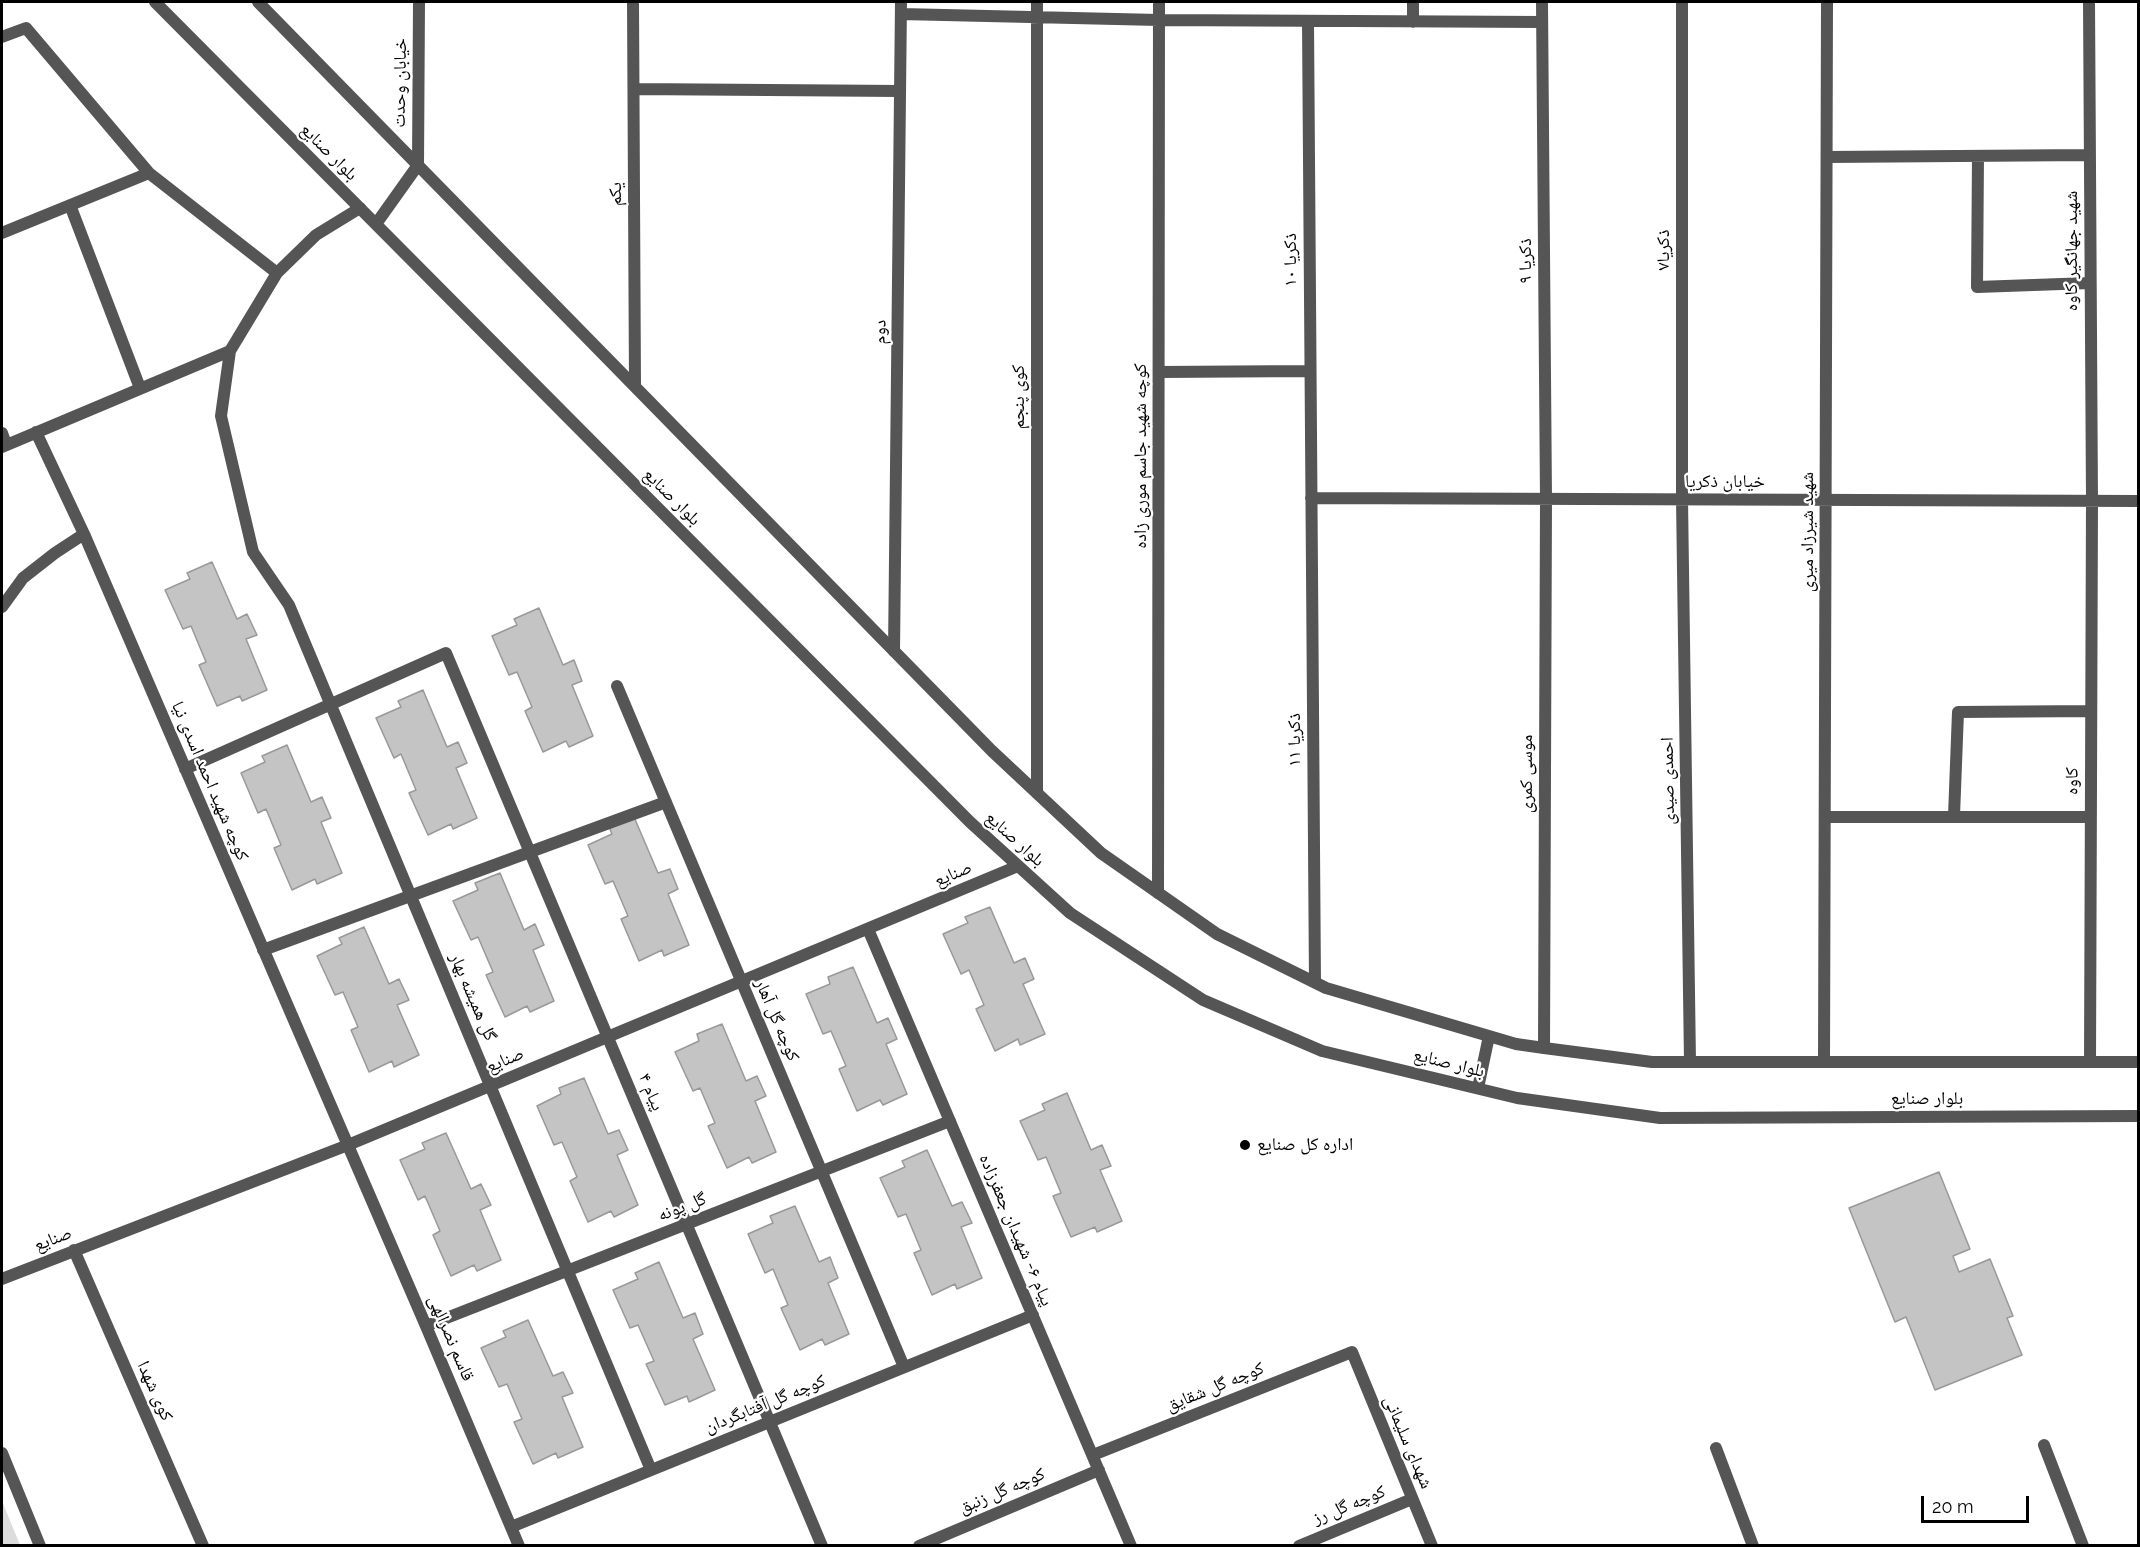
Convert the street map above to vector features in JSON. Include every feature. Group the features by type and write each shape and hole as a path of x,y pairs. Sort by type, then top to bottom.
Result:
{"street":[{"name":"بلوار صنایع","path":"155,2 970,822 1070,913 1203,1000 1322,1051 1517,1098 1660,1118 2139,1116"},
{"name":"بلوار صنایع","path":"258,2 992,751 1101,853 1217,934 1326,988 1516,1044 1544,1048 1652,1062 2139,1062"},
{"name":"خیابان وحدت","path":"417,165 419,2"},
{"name":"یکم","path":"633,2 635,386"},
{"name":"کوی پنجم","path":"1037,2 1037,793"},
{"name":"کوچه شهید جاسم موری زاده","path":"1158,892 1159,2"},
{"path":"1413,2 1413,22"},
{"name":"ذکریا ۹","path":"1542,2 1546,499"},
{"name":"ذکریا۷","path":"1682,2 1682,499"},
{"name":"شهید شیرزاد میری","path":"1824,1062 1827,2"},
{"name":"شهید جهانگیر کاوه","path":"2089,2 2092,501"},
{"path":"901,8 1038,18 1308,22 1542,22"},
{"name":"دوم","path":"894,651 901,8"},
{"name":"ذکریا ۱۰","path":"1308,22 1311,498"},
{"path":"2,37 26,28 149,173 277,273"},
{"path":"634,89 900,92"},
{"path":"1827,157 2089,155"},
{"path":"1978,156 1977,287 2090,283"},
{"path":"376,224 417,165"},
{"path":"2,233 149,173"},
{"path":"70,205 140,388"},
{"path":"3,441 36,432 230,351 277,273 316,235 360,208"},
{"name":"گل همیشه بهار","path":"230,351 220,416 254,552 289,605 651,1470"},
{"path":"1159,372 1310,371"},
{"name":"کوچه شهید احمد اسدی نیا","path":"36,432 84,534 348,1145"},
{"name":"خیابان ذکریا","path":"1311,498 2139,501"},
{"name":"ذکریا ۱۱","path":"1311,498 1315,982"},
{"name":"موسی کمری","path":"1544,1048 1546,499"},
{"name":"احمدی صیدی","path":"1682,499 1690,1062"},
{"name":"کاوه","path":"2090,1062 2092,501"},
{"path":"2,608 23,578 84,534"},
{"name":"پیام ۴","path":"331,705 446,653 822,1545"},
{"name":"کوچه گل آهار","path":"617,686 904,1367"},
{"path":"185,769 331,705"},
{"path":"1954,816 1958,712 2091,711"},
{"path":"263,950 666,802"},
{"path":"1825,817 2090,817"},
{"name":"صنایع","path":"2,1279 348,1145 1018,866"},
{"name":"پیام ۶- شهیدان جعفرزاده","path":"868,929 1131,1545"},
{"path":"1478,1089 1489,1036"},
{"name":"گل پونه","path":"426,1326 950,1121"},
{"name":"قاسم نصرالهی","path":"348,1145 519,1545"},
{"name":"کوی شهدا","path":"74,1250 203,1545"},
{"name":"کوچه گل آفتابگردان","path":"511,1527 1033,1315"},
{"name":"کوچه گل شقایق","path":"1093,1455 1352,1352"},
{"name":"شهدای سلیمانی","path":"1352,1352 1432,1545"},
{"path":"2044,1444 2083,1545"},
{"path":"1716,1448 1752,1545"},
{"path":"2,1453 40,1545"},
{"name":"کوچه گل زنبق","path":"919,1545 1099,1470"},
{"name":"کوچه گل رز","path":"1299,1545 1412,1499"}],"shaded area":[{"path":"2,1501 20,1545 2,1545"}],"building":[{"path":"212,562 237,619 247,614 257,635 246,639 267,690 242,701 240,696 217,706 199,665 206,662 191,626 183,629 165,590 190,579 187,573"},
{"path":"539,608 563,665 574,660 582,681 572,685 593,736 569,747 566,741 543,752 525,711 532,707 517,672 509,675 492,636 517,625 514,619"},
{"path":"423,690 447,747 458,742 467,763 456,768 477,818 453,829 451,824 428,835 409,793 416,790 401,754 394,758 376,718 401,707 398,701"},
{"path":"287,745 311,802 322,797 331,818 321,822 342,873 317,884 315,879 292,890 274,848 281,845 266,809 258,813 241,773 265,762 262,756"},
{"path":"634,817 658,873 670,869 678,889 668,894 689,945 664,956 662,950 639,961 621,919 628,916 613,881 605,884 588,845 612,834 609,827"},
{"path":"500,873 524,930 535,924 544,945 533,950 554,1001 530,1012 527,1006 505,1017 486,975 493,972 478,937 471,940 453,901 478,890 475,883"},
{"path":"990,907 1014,963 1025,958 1034,979 1023,984 1045,1034 1020,1045 1018,1039 995,1051 976,1009 984,1005 969,970 961,974 943,934 968,923 965,917"},
{"path":"364,927 389,984 399,979 409,1000 397,1005 419,1055 394,1067 392,1061 369,1072 351,1030 358,1027 343,992 335,995 317,956 342,944 339,938"},
{"path":"853,967 877,1023 888,1018 897,1039 886,1044 907,1094 883,1105 880,1100 857,1111 839,1069 846,1066 831,1031 823,1034 806,994 830,984 828,977"},
{"path":"722,1024 746,1081 757,1076 766,1096 755,1101 776,1152 752,1163 749,1157 727,1168 708,1126 715,1123 700,1088 693,1091 675,1052 699,1041 697,1034"},
{"path":"584,1078 608,1134 619,1130 628,1150 617,1155 638,1205 614,1217 611,1211 588,1222 570,1181 577,1177 562,1142 554,1145 537,1106 561,1094 559,1088"},
{"path":"1067,1093 1091,1150 1102,1145 1111,1166 1100,1170 1122,1221 1097,1232 1095,1227 1071,1237 1053,1196 1061,1193 1046,1157 1038,1160 1020,1121 1045,1110 1042,1104"},
{"path":"446,1133 471,1189 481,1184 491,1205 480,1210 501,1260 477,1271 474,1265 451,1276 433,1235 440,1231 425,1196 418,1200 400,1160 425,1149 422,1143"},
{"path":"927,1150 952,1206 962,1202 972,1223 961,1227 982,1278 957,1289 955,1284 932,1295 914,1253 921,1250 906,1214 898,1217 880,1178 905,1167 902,1161"},
{"path":"1939,1172 1970,1249 1953,1256 1959,1272 1990,1259 2013,1316 2007,1318 2022,1355 1935,1390 1906,1317 1895,1322 1849,1208"},
{"path":"795,1206 819,1262 830,1257 838,1278 828,1283 849,1334 825,1345 822,1339 800,1350 781,1308 788,1305 773,1269 765,1273 748,1234 773,1223 770,1216"},
{"path":"659,1262 683,1318 695,1313 703,1334 693,1339 715,1390 689,1402 687,1396 665,1405 646,1364 654,1361 638,1325 630,1328 613,1290 638,1279 635,1273"},
{"path":"528,1320 553,1376 563,1372 573,1393 562,1397 583,1447 558,1458 556,1453 533,1464 514,1422 522,1419 507,1384 499,1387 481,1348 506,1337 503,1331"}],"place":[{"name":"اداره کل صنایع","path":"1245,1145"}]}
